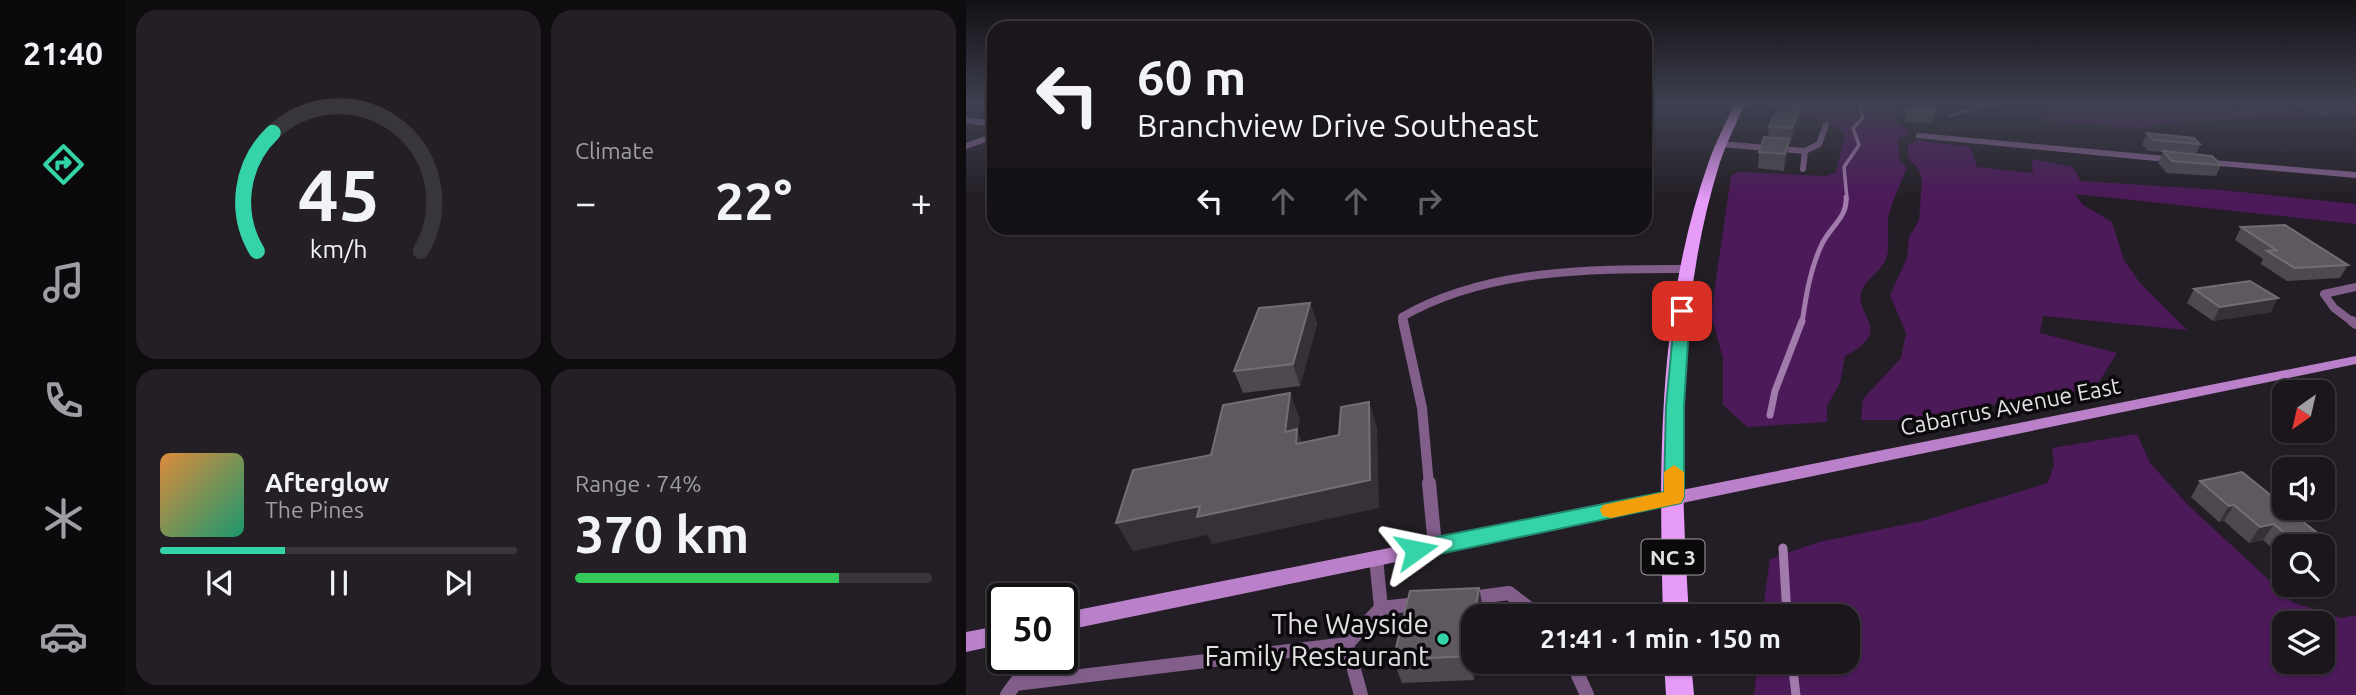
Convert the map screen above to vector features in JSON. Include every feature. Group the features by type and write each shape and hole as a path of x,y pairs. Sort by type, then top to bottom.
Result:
{"main road":[{"name":"NC 3","path":"1676,604 1675,406 1688,269 1699,208 1724,135"},
{"name":"Cabarrus Avenue East","path":"1078,619 2356,360"},
{"path":"966,642 987,637"},
{"path":"1679,674 1680,695"}],"street":[{"path":"1919,136 2356,175"},
{"path":"966,146 987,138"}],"lane":[{"path":"1720,144 1805,151 1819,144 1822,135"},
{"path":"1803,169 1805,151"},
{"path":"1435,546 1422,408 1402,317 1417,305 1443,294 1527,279 1638,268 1688,269"},
{"path":"2356,287 2349,286 2324,294 2334,308 2356,324"},
{"path":"1376,558 1381,608"},
{"path":"1458,599 1509,593 1523,604"},
{"path":"1011,690 1347,644 1381,608 1432,602"},
{"path":"1347,644 1362,695"},
{"path":"1011,690 1022,674"},
{"path":"1577,674 1587,695"}],"shaded area":[{"path":"1844,135 1907,135 1898,139 1900,161 1907,168 1889,214 1886,258 1861,293 1863,309 1870,323 1868,338 1860,347 1845,356 1840,383 1827,406 1827,422 1747,427 1723,405 1723,358 1711,315 1731,176 1739,172 1825,176 1836,173"},
{"path":"1917,140 1970,147 1977,167 2033,173 2032,159 2072,167 2081,181 2222,190 2356,204 2356,224 2075,194 2083,205 2112,222 2124,260 2140,283 2187,330 2043,316 2040,333 2117,353 2095,388 1900,420 1861,420 1863,399 1901,358 1906,333 1890,295 1907,258 1909,237 1919,221 1922,180 1918,168 1908,157 1908,144"},
{"path":"2137,434 2150,463 2189,506 2272,583 2272,597 2288,597 2294,603 2319,611 2272,611 2272,674 2335,674 2335,616 2341,618 2356,615 2356,695 1754,695 1757,674 1860,674 1860,604 1764,604 1770,559 1819,542 1922,521 2048,483 2054,464 2052,448"}],"building":[{"path":"2149,135 2194,138 2200,144 2153,140"},
{"path":"1764,137 1789,139 1785,154 1759,152"},
{"path":"2163,151 2212,156 2221,165 2172,161"},
{"path":"2285,225 2348,265 2295,268 2267,251 2276,250 2241,227"},
{"path":"2250,281 2278,298 2220,307 2194,289"},
{"path":"1310,303 1293,364 1234,371 1259,308"},
{"path":"1290,393 1285,432 1297,429 1296,444 1339,435 1341,407 1369,402 1370,480 1197,517 1200,506 1116,523 1133,470 1211,455 1223,405"},
{"path":"2242,472 2272,496 2272,520 2301,520 2318,534 2286,534 2274,524 2260,527 2234,505 2229,506 2200,481"},
{"path":"1479,588 1476,604 1461,604 1461,656 1393,660 1410,591"}],"waterway":[{"path":"1847,199 1844,167 1859,145 1856,135"},
{"path":"1802,323 1814,263 1825,238 1844,210 1846,197"},
{"path":"1770,415 1775,391 1802,321"},
{"path":"1783,548 1786,604"},
{"path":"1793,674 1796,695"}],"slow traffic":[{"path":"1611,510 1674,497 1674,472"}],"place":[{"name":"The Wayside Family Restaurant","path":"1443,639"}],"route":[{"path":"1416,550 1674,497 1675,406 1682,311"}]}
